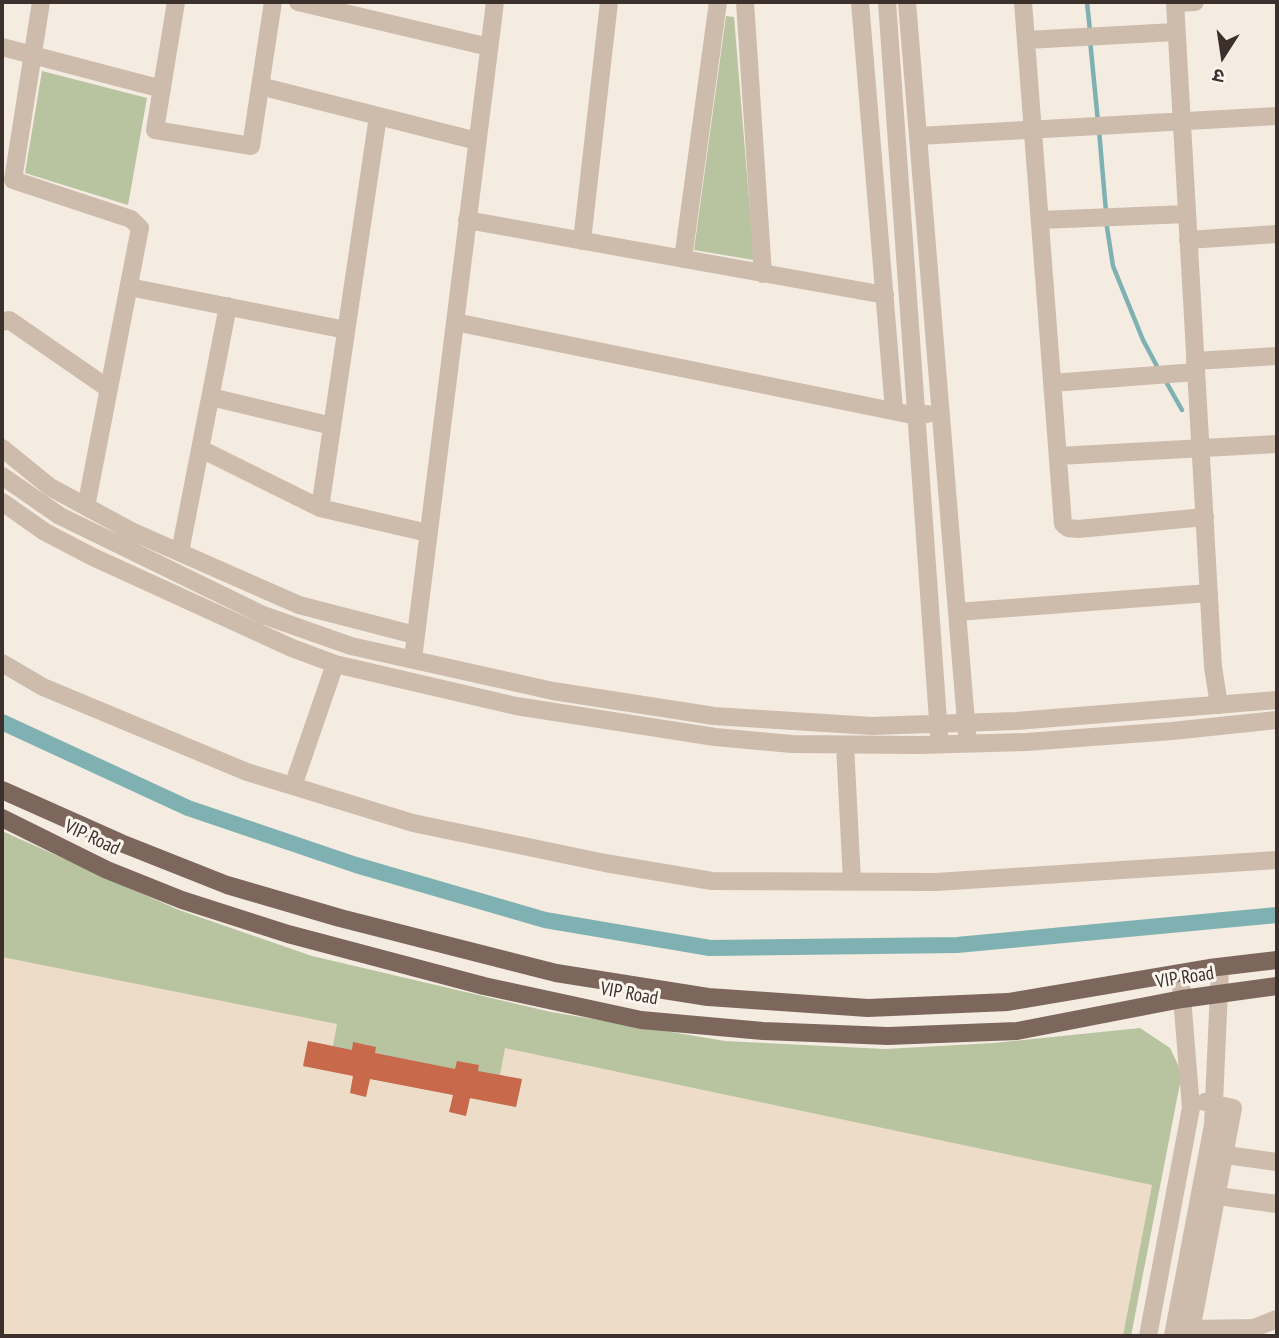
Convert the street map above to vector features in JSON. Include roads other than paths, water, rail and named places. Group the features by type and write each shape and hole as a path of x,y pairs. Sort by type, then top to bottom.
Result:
{"main road":[{"name":"VIP Road","path":"2,790 121,843 227,885 340,918 556,973 708,997 868,1008 1008,1002 1180,973 1277,960"},
{"name":"VIP Road","path":"2,818 107,870 182,900 288,934 484,986 641,1020 763,1031 888,1036 1017,1031 1182,999 1277,986"}],"street":[{"path":"41,2 13,180 131,219 140,228 86,507"},
{"path":"176,2 155,130 251,146 273,2"},
{"path":"298,2 489,47"},
{"path":"413,659 495,2"},
{"path":"582,241 609,2"},
{"path":"683,259 718,2"},
{"path":"744,2 763,274"},
{"path":"860,2 894,410"},
{"path":"887,2 939,745"},
{"path":"907,2 968,744"},
{"path":"1023,2 1063,524 1068,528 1205,517"},
{"path":"1195,2 1175,2 1176,32 1209,593 1219,705"},
{"path":"1026,40 1176,32"},
{"path":"2,47 162,89"},
{"path":"260,86 477,141"},
{"path":"320,508 378,116"},
{"path":"918,136 1277,116"},
{"path":"1040,220 1187,214"},
{"path":"467,220 885,295"},
{"path":"1188,240 1277,234"},
{"path":"129,287 346,330"},
{"path":"180,552 228,306"},
{"path":"2,322 9,320 109,389"},
{"path":"454,322 917,416 941,412"},
{"path":"1052,383 1173,373 1196,366 1277,356"},
{"path":"211,397 332,426"},
{"path":"1058,456 1277,444"},
{"path":"2,448 50,487 180,552 299,605 415,635"},
{"path":"201,449 320,508 428,533"},
{"path":"2,477 60,516 263,615 351,646 553,691 714,716 872,726 966,723 1277,700"},
{"path":"2,502 45,532 93,557 292,648 335,664 516,706 715,737 845,745 968,744 1159,732 1277,720"},
{"path":"957,611 1209,593"},
{"path":"2,663 43,687 247,772 413,822 619,865 712,881 936,882 1277,860"},
{"path":"293,786 335,664"},
{"path":"845,745 852,881"},
{"path":"1172,1336 1213,1125 1220,967"},
{"path":"1148,1336 1191,1101 1180,973"},
{"path":"1191,1101 1233,1108 1191,1333 1256,1332 1277,1319"},
{"path":"1226,1155 1277,1162"},
{"path":"1218,1196 1277,1204"}],"waterway":[{"path":"1087,2 1090,31"},
{"path":"1090,40 1098,122"},
{"path":"1099,130 1106,212"},
{"path":"1106,221 1113,266 1143,340 1159,370"},
{"path":"1165,380 1182,410"},
{"path":"2,722 188,808 356,865 545,920 710,948 957,945 1277,915"}]}
